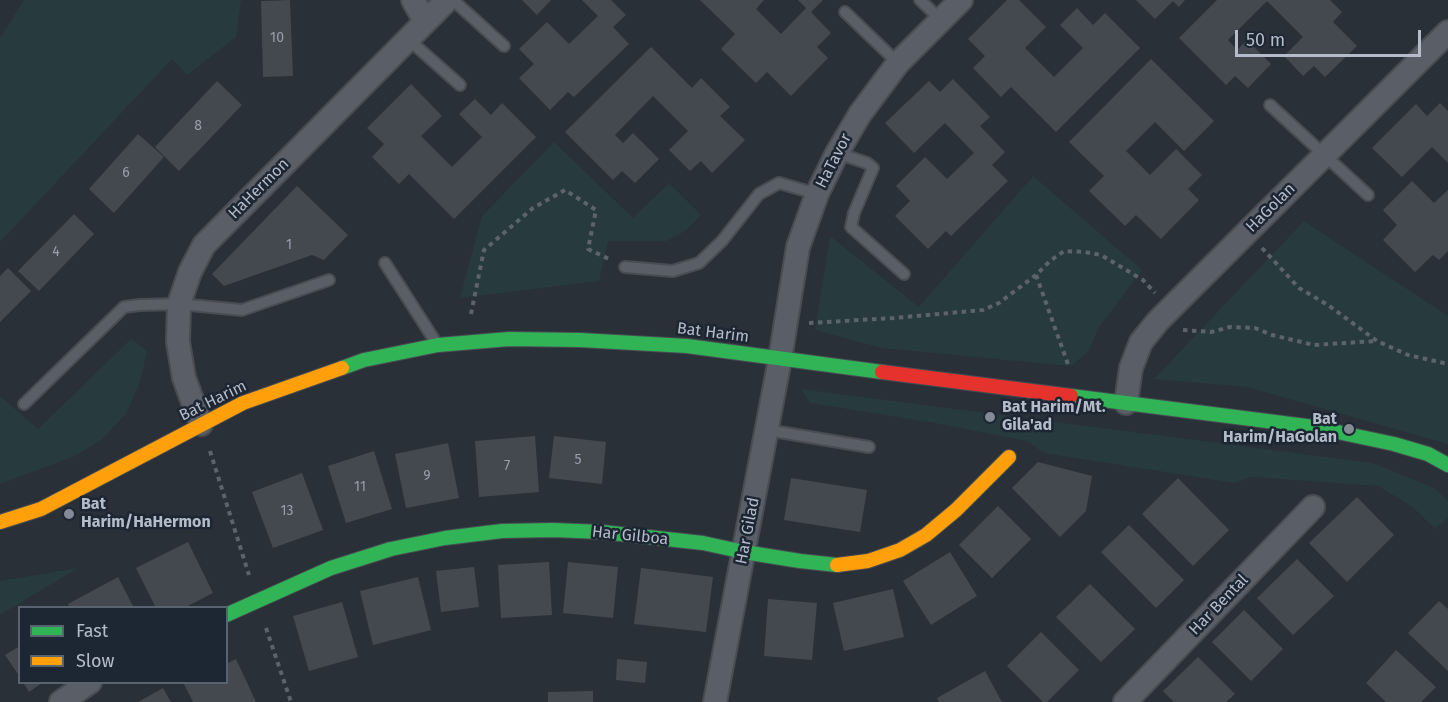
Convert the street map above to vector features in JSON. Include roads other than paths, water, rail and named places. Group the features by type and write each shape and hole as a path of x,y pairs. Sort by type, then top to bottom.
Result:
{"street":[{"path":"412,0 425,21"},
{"name":"HaHermon","path":"201,424 184,378 178,342 179,304 190,272 204,245 447,0"},
{"name":"HaTavor","path":"780,359 798,247 817,194 837,153 860,114 898,63 962,0"},
{"name":"HaGolan","path":"1126,403 1131,369 1141,342 1155,325 1448,32"},
{"name":"Bat Harim","path":"0,522 41,509 243,403 364,360 438,345 509,339 687,345 780,359 1314,427 1394,444 1428,454 1448,465"},
{"name":"Har Gilad","path":"715,702 780,359"},
{"name":"Har Gilboa","path":"228,614 331,568 391,549 445,538 502,531 602,532 702,543 744,552 834,565 868,561 900,550 926,535 956,510 1010,457"},
{"name":"Har Bental","path":"1125,702 1313,507"},
{"path":"61,702 87,684"}],"lane":[{"path":"453,0 504,46"},
{"path":"920,0 941,20"},
{"path":"845,12 898,63"},
{"path":"408,39 460,85"},
{"path":"1270,105 1368,195"},
{"path":"837,153 867,163 873,168 851,227 904,274"},
{"path":"625,267 673,271 699,263 722,241 759,194 779,183 817,194"},
{"path":"385,263 438,345"},
{"path":"24,404 124,307 179,304 242,309 329,280"},
{"path":"767,430 869,447"}],"place":[{"name":"Bat Harim/Mt. Gila'ad","path":"990,417"},
{"name":"Bat Harim/HaGolan","path":"1349,429"},
{"name":"Bat Harim/HaHermon","path":"69,514"}]}
